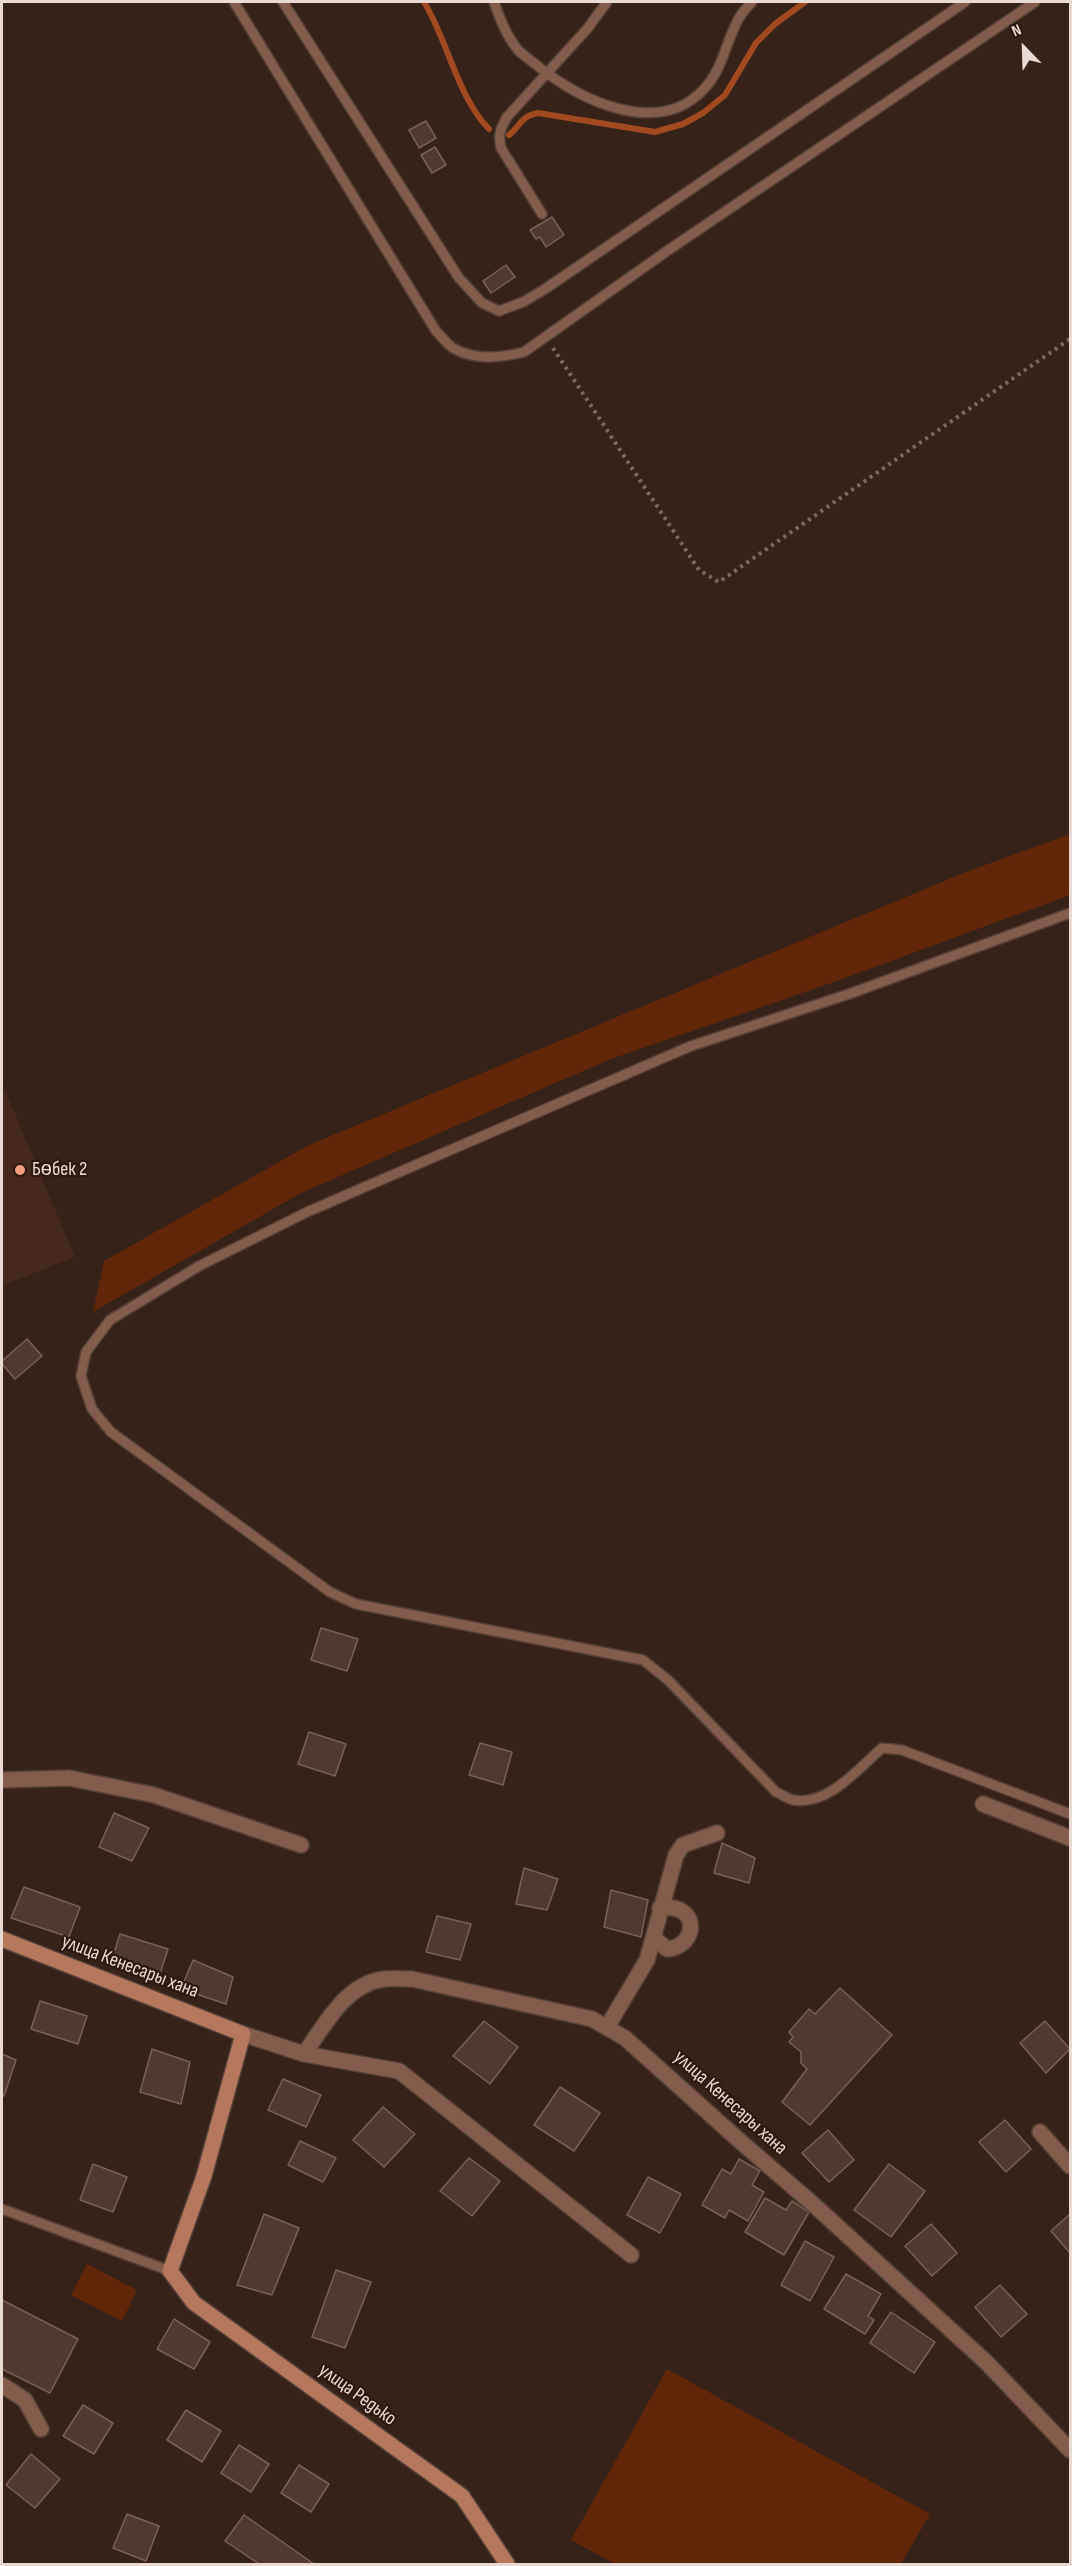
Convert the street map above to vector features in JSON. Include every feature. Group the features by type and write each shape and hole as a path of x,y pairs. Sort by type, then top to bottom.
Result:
{"street":[{"path":"2,1780 69,1778 154,1795 301,1845"},
{"path":"983,1804 1071,1838"},
{"path":"607,2027 647,1960 676,1855 683,1845 717,1833"},
{"path":"654,1938 667,1949 676,1949 685,1941 689,1932 688,1917 684,1910 678,1907 660,1908"},
{"name":"улица Кенесары хана","path":"2,1939 243,2034"},
{"name":"улица Кенесары хана","path":"304,2054 347,1996 363,1985 383,1979 412,1979 592,2019 625,2038 814,2205 986,2362 1071,2450"},
{"path":"170,2271 204,2176 243,2034 304,2054 399,2072 631,2255"},
{"path":"1040,2132 1071,2166"},
{"name":"улица Редько","path":"170,2271 194,2302 462,2496 507,2565"},
{"path":"2,2385 25,2400 41,2429"}],"lane":[{"path":"234,2 436,331 453,348 477,356 500,358 524,352 667,251 1035,2"},
{"path":"283,2 459,278 482,303 499,311 523,302 545,289 965,2"},
{"path":"494,2 502,26 519,51 547,74 580,95 625,110 654,113 682,105 704,89 722,62 736,22 752,2"},
{"path":"542,214 501,148 500,129 507,117 608,2"},
{"path":"1071,913 849,994 691,1046 307,1212 198,1266 110,1320 86,1352 81,1376 92,1409 111,1432 330,1592 356,1604 643,1660 668,1680 776,1792 793,1800 820,1798 848,1779 882,1748 902,1750 1071,1814"},
{"path":"2,2209 170,2271"}],"path":[{"path":"546,337 699,570 719,582 1071,339"}],"shaded area":[{"path":"1070,834 1070,895 834,982 611,1059 303,1192 93,1312 104,1261 309,1145 966,872"},
{"name":"Бөбек 2","path":"2,1083 75,1257 2,1286"},
{"path":"87,2264 137,2290 122,2321 71,2295"},
{"path":"667,2369 930,2514 901,2564 615,2564 571,2540"}],"building":[{"path":"426,121 436,138 419,148 409,130"},
{"path":"435,147 446,165 432,173 421,155"},
{"path":"552,217 564,235 546,247 540,237 536,239 530,230"},
{"path":"506,265 515,277 491,293 483,281"},
{"path":"27,1339 42,1356 15,1379 2,1361"},
{"path":"321,1628 358,1639 347,1671 311,1660"},
{"path":"309,1732 346,1744 335,1776 298,1764"},
{"path":"480,1743 512,1752 503,1785 469,1775"},
{"path":"114,1813 149,1828 132,1861 99,1847"},
{"path":"722,1843 755,1858 749,1883 714,1873"},
{"path":"524,1868 558,1879 547,1910 516,1904"},
{"path":"24,1887 80,1907 69,1937 11,1918"},
{"path":"611,1890 648,1900 641,1937 604,1927"},
{"path":"437,1916 471,1924 460,1960 426,1952"},
{"path":"120,1934 168,1949 159,1977 111,1962"},
{"path":"193,1960 233,1977 226,2004 181,1989"},
{"path":"840,1988 892,2035 810,2125 782,2102 807,2069 801,2063 801,2052 789,2042 793,2037 789,2032 809,2009 815,2014"},
{"path":"40,2001 87,2016 78,2044 31,2029"},
{"path":"484,2021 518,2047 490,2084 453,2056"},
{"path":"1045,2021 1070,2049 1046,2073 1020,2043"},
{"path":"152,2049 190,2062 181,2104 140,2092"},
{"path":"2,2054 16,2060 4,2096 2,2095"},
{"path":"283,2079 321,2095 306,2127 268,2110"},
{"path":"560,2087 600,2113 574,2151 534,2125"},
{"path":"383,2107 415,2134 384,2167 353,2140"},
{"path":"1005,2120 1031,2149 1006,2172 979,2142"},
{"path":"828,2130 854,2160 829,2182 802,2153"},
{"path":"300,2141 336,2158 323,2182 288,2165"},
{"path":"469,2158 500,2181 472,2216 440,2191"},
{"path":"739,2159 760,2171 752,2185 764,2192 748,2221 729,2210 725,2218 702,2205 722,2169 731,2174"},
{"path":"93,2164 127,2177 113,2212 80,2200"},
{"path":"889,2164 925,2191 891,2237 854,2210"},
{"path":"648,2177 681,2194 660,2233 627,2215"},
{"path":"765,2198 786,2210 792,2201 809,2212 784,2255 745,2232"},
{"path":"264,2214 299,2228 272,2295 237,2285"},
{"path":"1070,2214 1070,2253 1051,2231"},
{"path":"931,2224 957,2253 932,2276 905,2246"},
{"path":"805,2241 834,2257 810,2301 781,2285"},
{"path":"336,2270 371,2282 345,2348 312,2337"},
{"path":"846,2274 881,2294 868,2316 874,2320 865,2334 824,2309"},
{"path":"1000,2285 1027,2314 1001,2337 975,2307"},
{"path":"2,2300 78,2339 50,2393 2,2369"},
{"path":"891,2312 935,2342 914,2373 870,2343"},
{"path":"174,2319 210,2342 194,2369 157,2349"},
{"path":"83,2405 113,2423 94,2454 63,2436"},
{"path":"186,2410 221,2431 202,2462 167,2440"},
{"path":"239,2445 269,2464 251,2492 221,2473"},
{"path":"31,2454 60,2479 35,2508 6,2485"},
{"path":"299,2465 329,2484 311,2512 281,2493"},
{"path":"127,2514 159,2526 146,2561 113,2548"},
{"path":"244,2515 314,2564 259,2564 225,2541"}],"waterway":[{"path":"424,2 469,101 489,129"},
{"path":"509,135 524,119 538,113 655,132 683,124 703,113 725,95 756,43 775,24 805,2"}],"place":[{"name":"Бөбек 2","path":"20,1170"}]}
